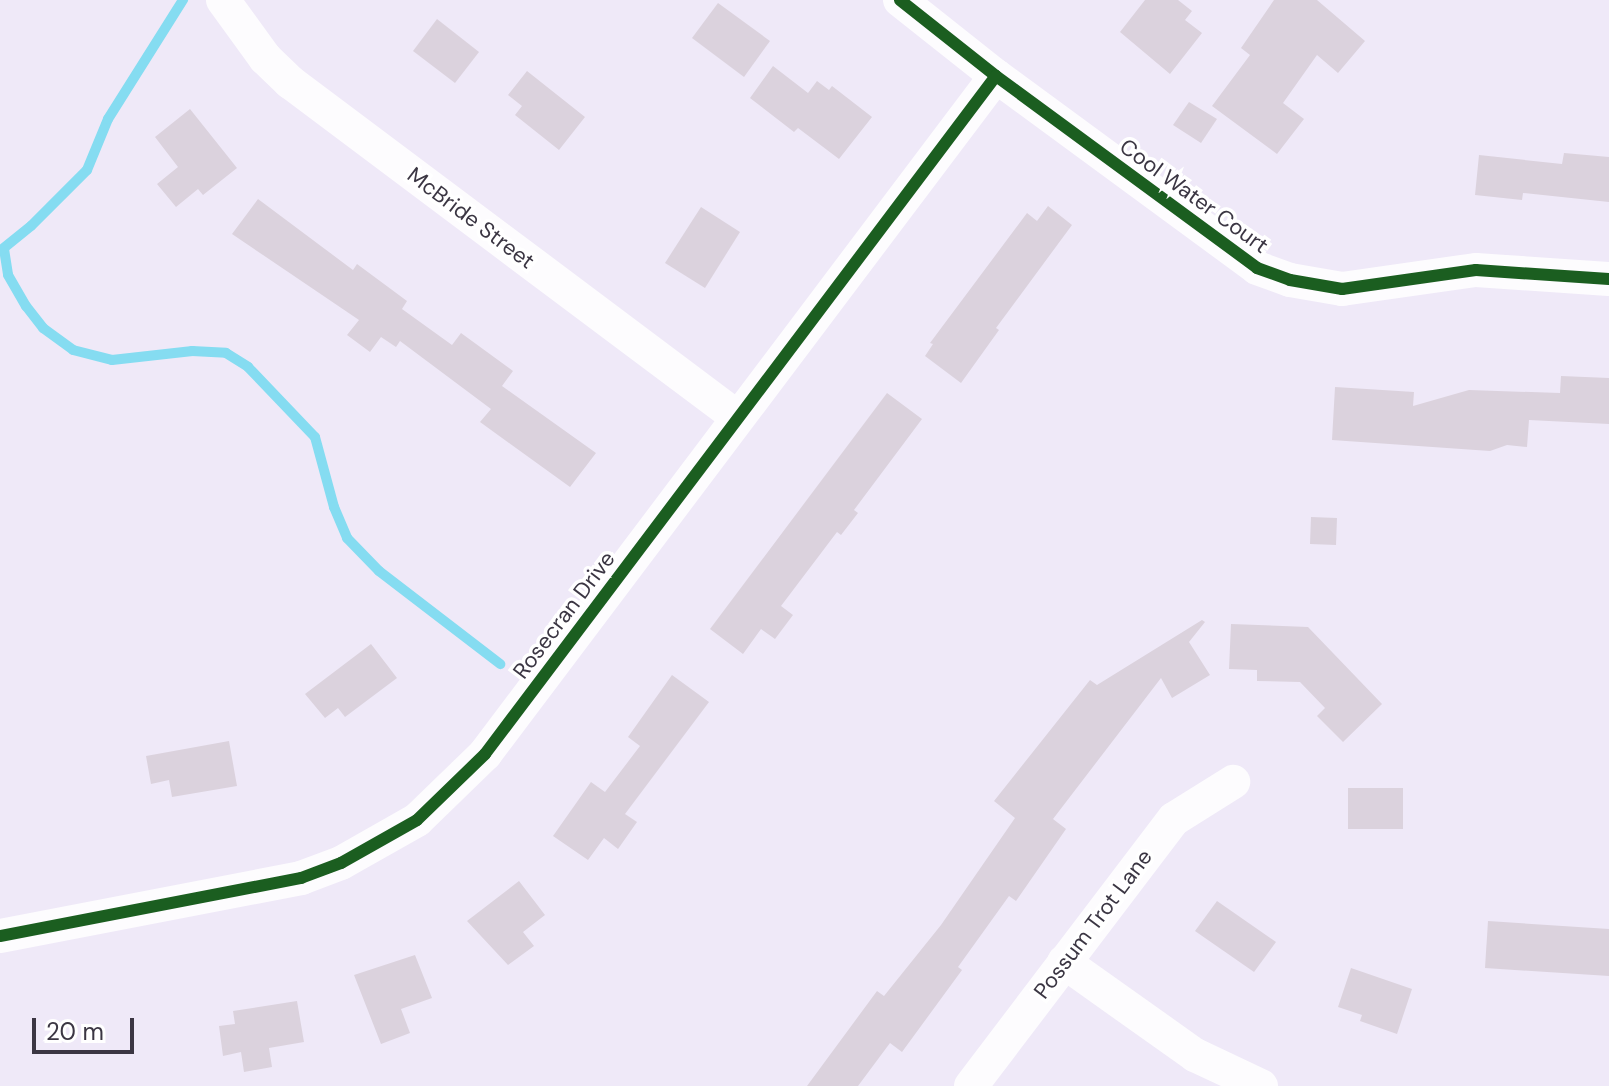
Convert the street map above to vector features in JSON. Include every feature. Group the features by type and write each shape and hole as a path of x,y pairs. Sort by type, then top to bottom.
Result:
{"street":[{"name":"McBride Street","path":"223,0 265,58 290,82 737,417"},
{"name":"Cool Water Court","path":"900,0 996,76 1257,268 1290,280 1342,289 1476,270 1609,279"},
{"name":"Rosecran Drive","path":"0,936 301,878 341,863 417,820 485,754 996,76"},
{"name":"Possum Trot Lane","path":"971,1086 1174,819 1233,782"},
{"path":"1064,962 1195,1055 1261,1086"}],"building":[{"path":"1145,0 1178,0 1192,11 1185,20 1202,33 1170,74 1120,32"},
{"path":"1274,0 1317,0 1365,41 1338,73 1317,55 1283,103 1304,119 1277,154 1212,106 1250,55 1241,48"},
{"path":"718,3 770,41 744,77 692,38"},
{"path":"437,19 479,52 455,83 413,51"},
{"path":"773,66 808,93 817,81 829,90 832,86 872,117 839,159 798,128 794,132 750,98"},
{"path":"527,71 585,117 559,150 515,115 522,106 508,95"},
{"path":"1189,102 1217,119 1201,143 1173,125"},
{"path":"190,109 237,168 203,195 198,189 176,207 157,184 178,167 155,137"},
{"path":"1564,153 1609,157 1609,202 1523,193 1522,200 1475,195 1479,155 1562,164"},
{"path":"258,199 353,270 357,264 407,301 402,309 452,345 461,333 513,371 502,386 596,453 570,487 480,422 491,409 400,341 396,347 381,337 370,352 347,335 359,320 232,234"},
{"path":"1048,206 1072,225 996,328 999,330 961,383 925,356 933,344 930,343 1027,213 1037,221"},
{"path":"701,207 740,232 705,288 665,263"},
{"path":"1561,376 1609,378 1609,424 1529,420 1527,447 1507,445 1490,451 1332,440 1335,387 1414,392 1413,406 1469,390 1560,393"},
{"path":"887,393 922,419 854,510 858,513 841,535 837,532 781,606 793,615 775,639 761,629 743,654 710,629"},
{"path":"1311,517 1337,518 1336,545 1310,544"},
{"path":"1202,620 1205,622 1189,642 1210,675 1172,698 1161,678 1053,819 1066,829 1016,901 1009,896 958,967 962,970 902,1052 890,1043 858,1086 807,1086 877,991 884,996 941,925 1015,818 994,801 1090,680 1097,685"},
{"path":"1231,624 1308,627 1382,704 1343,742 1317,716 1325,708 1300,682 1257,681 1257,670 1229,669"},
{"path":"371,644 397,678 345,717 338,708 325,718 305,694"},
{"path":"672,675 709,702 625,814 637,822 618,849 604,838 588,860 553,836 591,782 605,792 640,746 628,737"},
{"path":"229,741 237,786 172,797 169,780 151,784 146,756"},
{"path":"1348,788 1403,788 1403,829 1348,829"},
{"path":"519,881 545,915 523,932 534,946 508,965 467,921"},
{"path":"1217,901 1276,942 1254,972 1195,931"},
{"path":"1488,921 1609,929 1609,976 1485,968"},
{"path":"415,955 432,998 401,1009 410,1033 381,1044 354,975"},
{"path":"1351,968 1412,989 1397,1034 1360,1021 1362,1015 1338,1007"},
{"path":"297,1001 304,1042 269,1048 272,1067 244,1072 241,1052 223,1056 219,1026 235,1024 233,1011"}],"waterway":[{"path":"0,251 31,226 87,170 108,119 183,0"},
{"path":"4,249 8,275 26,306 43,328 73,350 112,360 192,351 226,353 248,367 315,437 334,507 347,538 379,571 500,664"}],"cycle path":[{"path":"900,0 996,76 1257,268 1290,280 1342,289 1476,270 1609,279"},
{"path":"0,936 301,878 341,863 417,820 485,754 996,76"}]}
